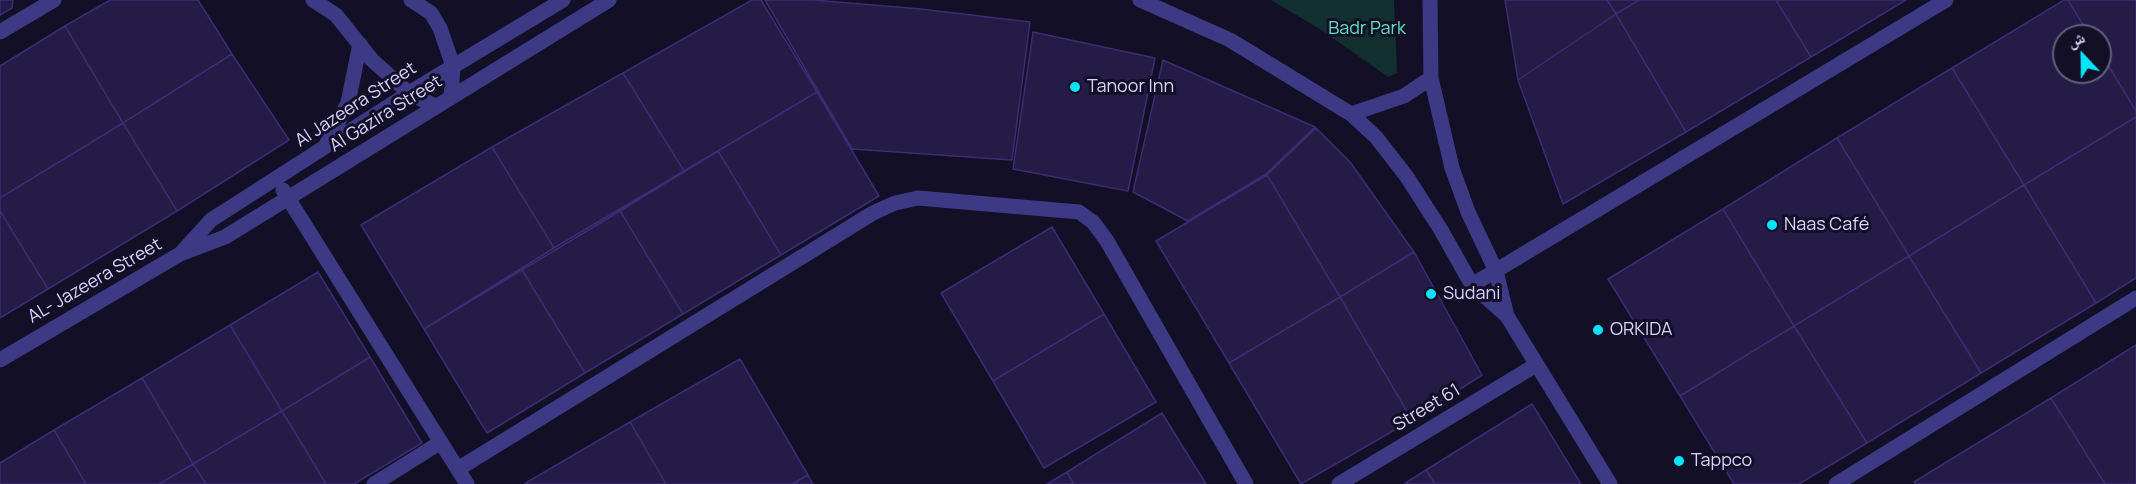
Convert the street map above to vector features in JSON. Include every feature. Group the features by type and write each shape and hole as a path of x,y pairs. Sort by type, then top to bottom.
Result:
{"street":[{"path":"0,32 54,0"},
{"path":"313,0 336,15 372,60 409,93 435,106"},
{"path":"411,0 431,12 448,45 453,66 451,96"},
{"name":"Al Jazeera Street","path":"180,254 211,220 324,150 409,93 563,0"},
{"name":"Al Gazira Street","path":"180,254 225,237 609,0"},
{"path":"1140,0 1230,40 1351,114 1376,137 1407,177 1472,285 1507,316"},
{"path":"1430,0 1431,78 1452,168 1468,212 1496,271 1507,316 1610,484"},
{"path":"1472,285 1946,0"},
{"path":"324,150 348,103 360,44"},
{"path":"1351,114 1404,96 1431,78"},
{"path":"276,180 467,484"},
{"path":"458,469 873,213 895,203 918,198 1079,212 1093,222 1107,241 1246,484"},
{"name":"AL- Jazeera Street","path":"0,360 180,254"},
{"path":"1836,484 2136,298"},
{"name":"Street 61","path":"1339,484 1536,365"},
{"path":"375,484 441,442"}],"green space":[{"name":"Badr Park","path":"1271,0 1394,0 1397,73 1388,77 1320,29"}],"building":[{"path":"0,0 13,0 12,8 0,15"},
{"path":"110,0 198,0 232,54 123,123 65,26"},
{"path":"752,0 761,0 817,92 684,171 623,73"},
{"path":"765,0 813,0 921,9 1030,22 1012,160 852,149"},
{"path":"1505,0 1607,0 1616,14 1518,80"},
{"path":"1607,0 1639,0 1616,14"},
{"path":"1639,0 1776,0 1811,57 1686,132 1616,14"},
{"path":"1776,0 1906,0 1811,57"},
{"path":"2064,0 2068,0 2083,24 2052,24 2052,84 2112,84 2112,72 2136,111 2136,117 2024,185 1952,68"},
{"path":"2068,0 2136,0 2136,111 2112,72 2112,24 2083,24"},
{"path":"1616,14 1686,132 1563,204 1518,80"},
{"path":"65,26 123,123 0,198 0,66"},
{"path":"1033,32 1155,58 1128,191 1013,169"},
{"path":"232,54 289,140 177,211 123,123"},
{"path":"1163,60 1315,127 1266,174 1188,221 1133,192"},
{"path":"1952,68 2024,185 1909,256 1837,138"},
{"path":"623,73 684,171 554,248 492,147"},
{"path":"817,92 879,196 781,255 718,151"},
{"path":"2136,117 2136,278 2096,303 2024,185"},
{"path":"123,123 177,211 48,289 0,211 0,198"},
{"path":"1316,128 1350,162 1414,252 1340,297 1267,175"},
{"path":"1837,138 1909,256 1794,326 1723,209"},
{"path":"492,147 554,248 424,329 361,225"},
{"path":"718,151 781,255 683,314 620,211"},
{"path":"1267,175 1340,297 1229,363 1156,241"},
{"path":"2024,185 2096,303 1981,373 1909,256"},
{"path":"1723,209 1794,326 1680,396 1608,279"},
{"path":"0,211 48,289 0,318"},
{"path":"620,211 683,314 585,373 522,270"},
{"path":"1052,227 1104,314 993,381 941,293"},
{"path":"1414,252 1482,375 1412,420 1340,297"},
{"path":"1909,256 1981,373 1867,443 1794,326"},
{"path":"522,270 585,373 487,433 424,329"},
{"path":"318,272 370,357 282,411 230,325"},
{"path":"1340,297 1412,420 1301,484 1229,363"},
{"path":"1104,314 1156,402 1044,468 993,381"},
{"path":"230,325 282,411 193,464 142,378"},
{"path":"1794,326 1867,443 1799,484 1734,484 1680,396"},
{"path":"2136,345 2136,484 2105,484 2051,398"},
{"path":"370,357 422,443 354,484 326,484 282,411"},
{"path":"740,359 808,475 792,484 666,484 630,422"},
{"path":"142,378 193,464 159,484 86,484 54,430"},
{"path":"2051,398 2105,484 1916,484 1914,482"},
{"path":"1532,404 1581,484 1435,484 1426,470"},
{"path":"282,411 326,484 206,484 193,464"},
{"path":"1162,413 1206,484 1074,484 1067,472"},
{"path":"630,422 666,484 524,484"},
{"path":"54,430 86,484 0,484 0,463"},
{"path":"193,464 206,484 159,484"},
{"path":"1426,470 1435,484 1404,484"},
{"path":"1067,472 1074,484 1047,484"},
{"path":"808,475 813,484 792,484"}],"place":[{"name":"Tanoor Inn","path":"1075,87"},
{"name":"Naas Café","path":"1772,225"},
{"name":"Sudani","path":"1431,294"},
{"name":"ORKIDA","path":"1598,330"},
{"name":"Tappco","path":"1679,461"}]}
